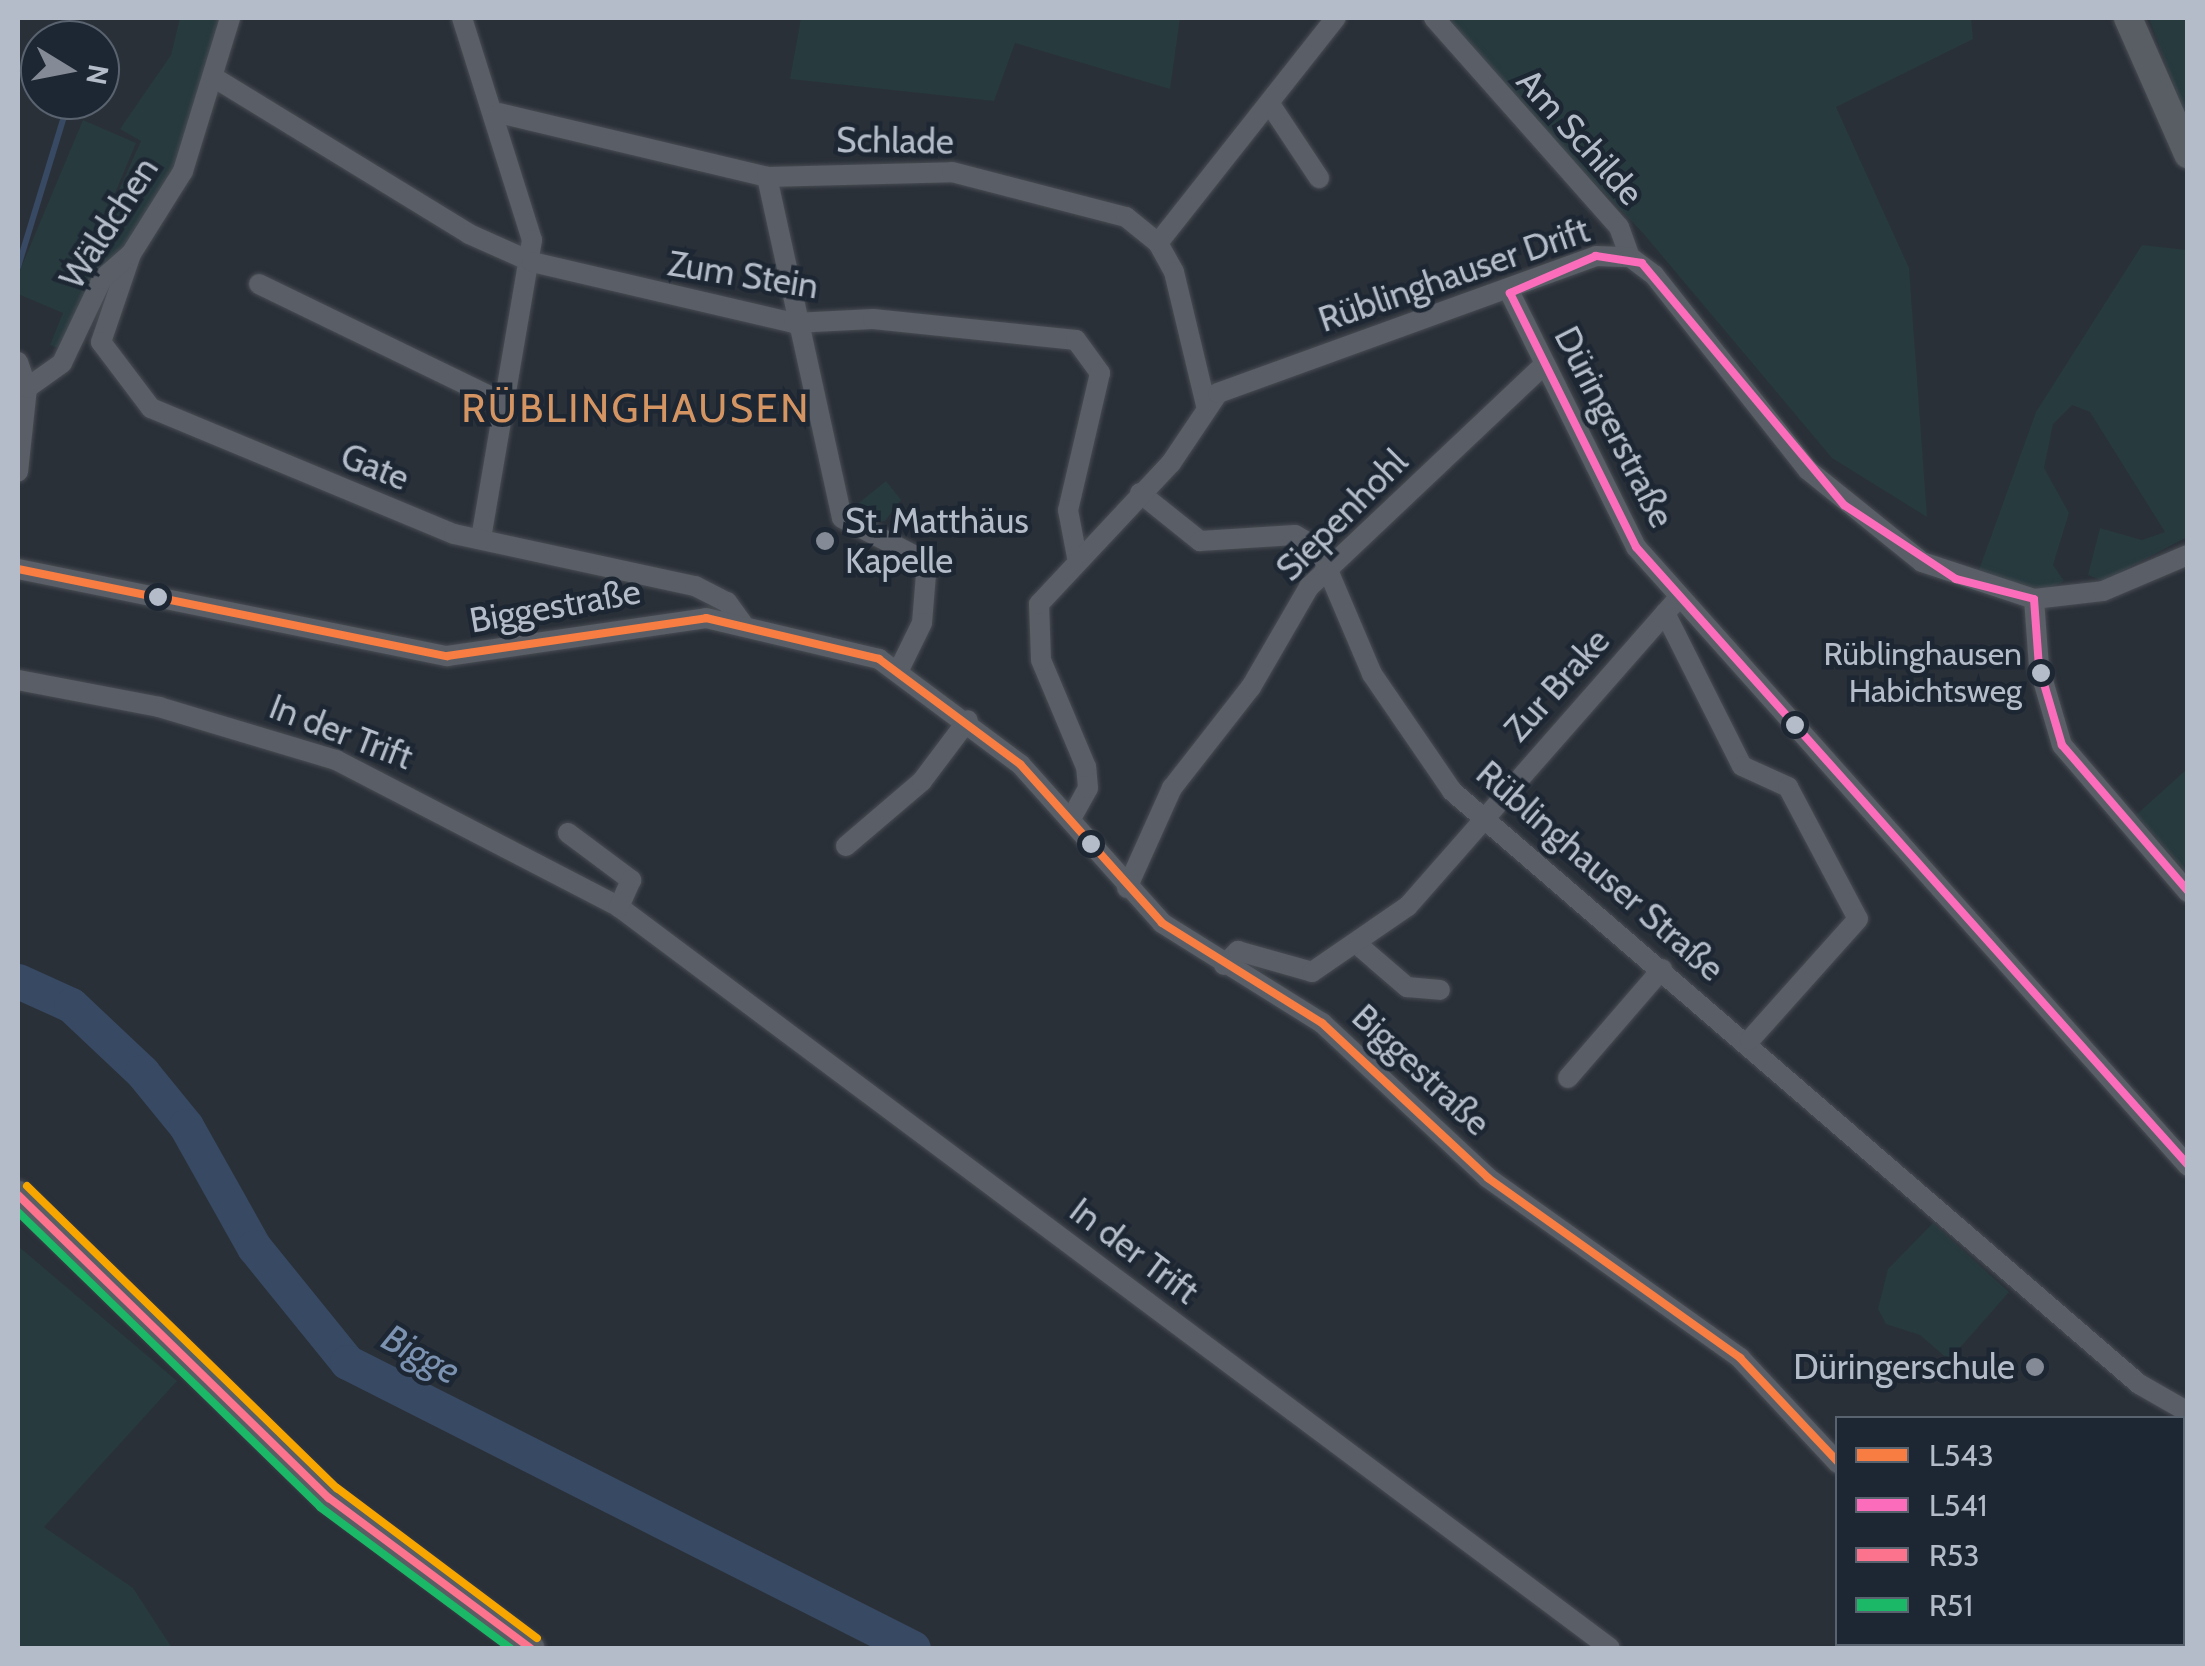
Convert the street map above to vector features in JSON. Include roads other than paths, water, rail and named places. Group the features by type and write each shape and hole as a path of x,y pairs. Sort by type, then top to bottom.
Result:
{"main road":[{"path":"2128,18 2188,154"},
{"path":"18,1195 329,1498 530,1648"}],"street":[{"name":"Wäldchen","path":"27,388 62,363 102,279 131,254 183,171 218,80 230,18"},
{"path":"462,18 499,114 532,262 481,539"},
{"path":"1206,406 1196,360 1158,242 1336,18"},
{"name":"Am Schilde","path":"1434,18 1618,227 1630,257"},
{"name":"Zum Stein","path":"218,80 468,234 532,262 794,323 890,320 1076,340 1100,373 1068,510 1078,558"},
{"path":"1270,104 1319,178"},
{"name":"Schlade","path":"499,114 767,178 952,172 1110,211 1158,242"},
{"path":"767,178 794,323 842,518 927,562 922,623 899,670"},
{"name":"Gate","path":"131,254 101,342 151,408 481,539 695,586 728,602 742,623"},
{"name":"Rüblinghauser Drift","path":"1072,818 1088,788 1086,767 1035,633 1039,604 1140,493 1206,406 1244,377 1510,294 1596,256 1630,257 1844,505 1956,579 2034,599 2103,591 2188,555"},
{"path":"259,284 506,404"},
{"name":"Düringerstraße","path":"1510,294 1636,547 1672,605 1742,766 1788,786 1858,919 1750,1040"},
{"path":"18,362 27,388 18,472"},
{"name":"Siepenhohl","path":"1127,888 1200,741 1250,688 1295,606 1331,564 1544,365"},
{"path":"1140,493 1187,537 1295,535 1331,564"},
{"name":"Rüblinghauser Straße","path":"1331,564 1372,674 1482,818 1750,1040 2139,1384 2188,1412"},
{"name":"Biggestraße","path":"18,570 447,656 522,652 666,620 742,623 899,670 968,720 1072,818 1127,888 1224,965 1322,1023 1488,1178 1740,1358 1835,1459"},
{"path":"2034,599 2038,667 2062,744 2188,892"},
{"name":"Düringerstraße","path":"1672,605 2188,1166"},
{"name":"Zur Brake","path":"1224,965 1238,950 1304,974 1358,945 1408,906 1672,605"},
{"name":"In der Trift","path":"18,680 159,707 336,760 619,907 1610,1648"},
{"path":"846,846 922,781 968,720"},
{"path":"568,833 631,880 619,907"},
{"path":"1358,945 1406,987 1440,990"},
{"path":"1568,1078 1662,970"}],"waterway":[{"path":"18,267 63,120"},
{"name":"Bigge","path":"18,981 71,1005 142,1072 186,1126 254,1247 347,1362 913,1648"}],"place":[{"name":"St. Matthäus Kapelle","path":"825,541"},
{"name":"Rüblinghausen Habichtsweg","path":"2041,673"},
{"name":"Düringerschule","path":"2035,1367"}],"district":[{"name":"RÜBLINGHAUSEN","path":"636,408"}]}
